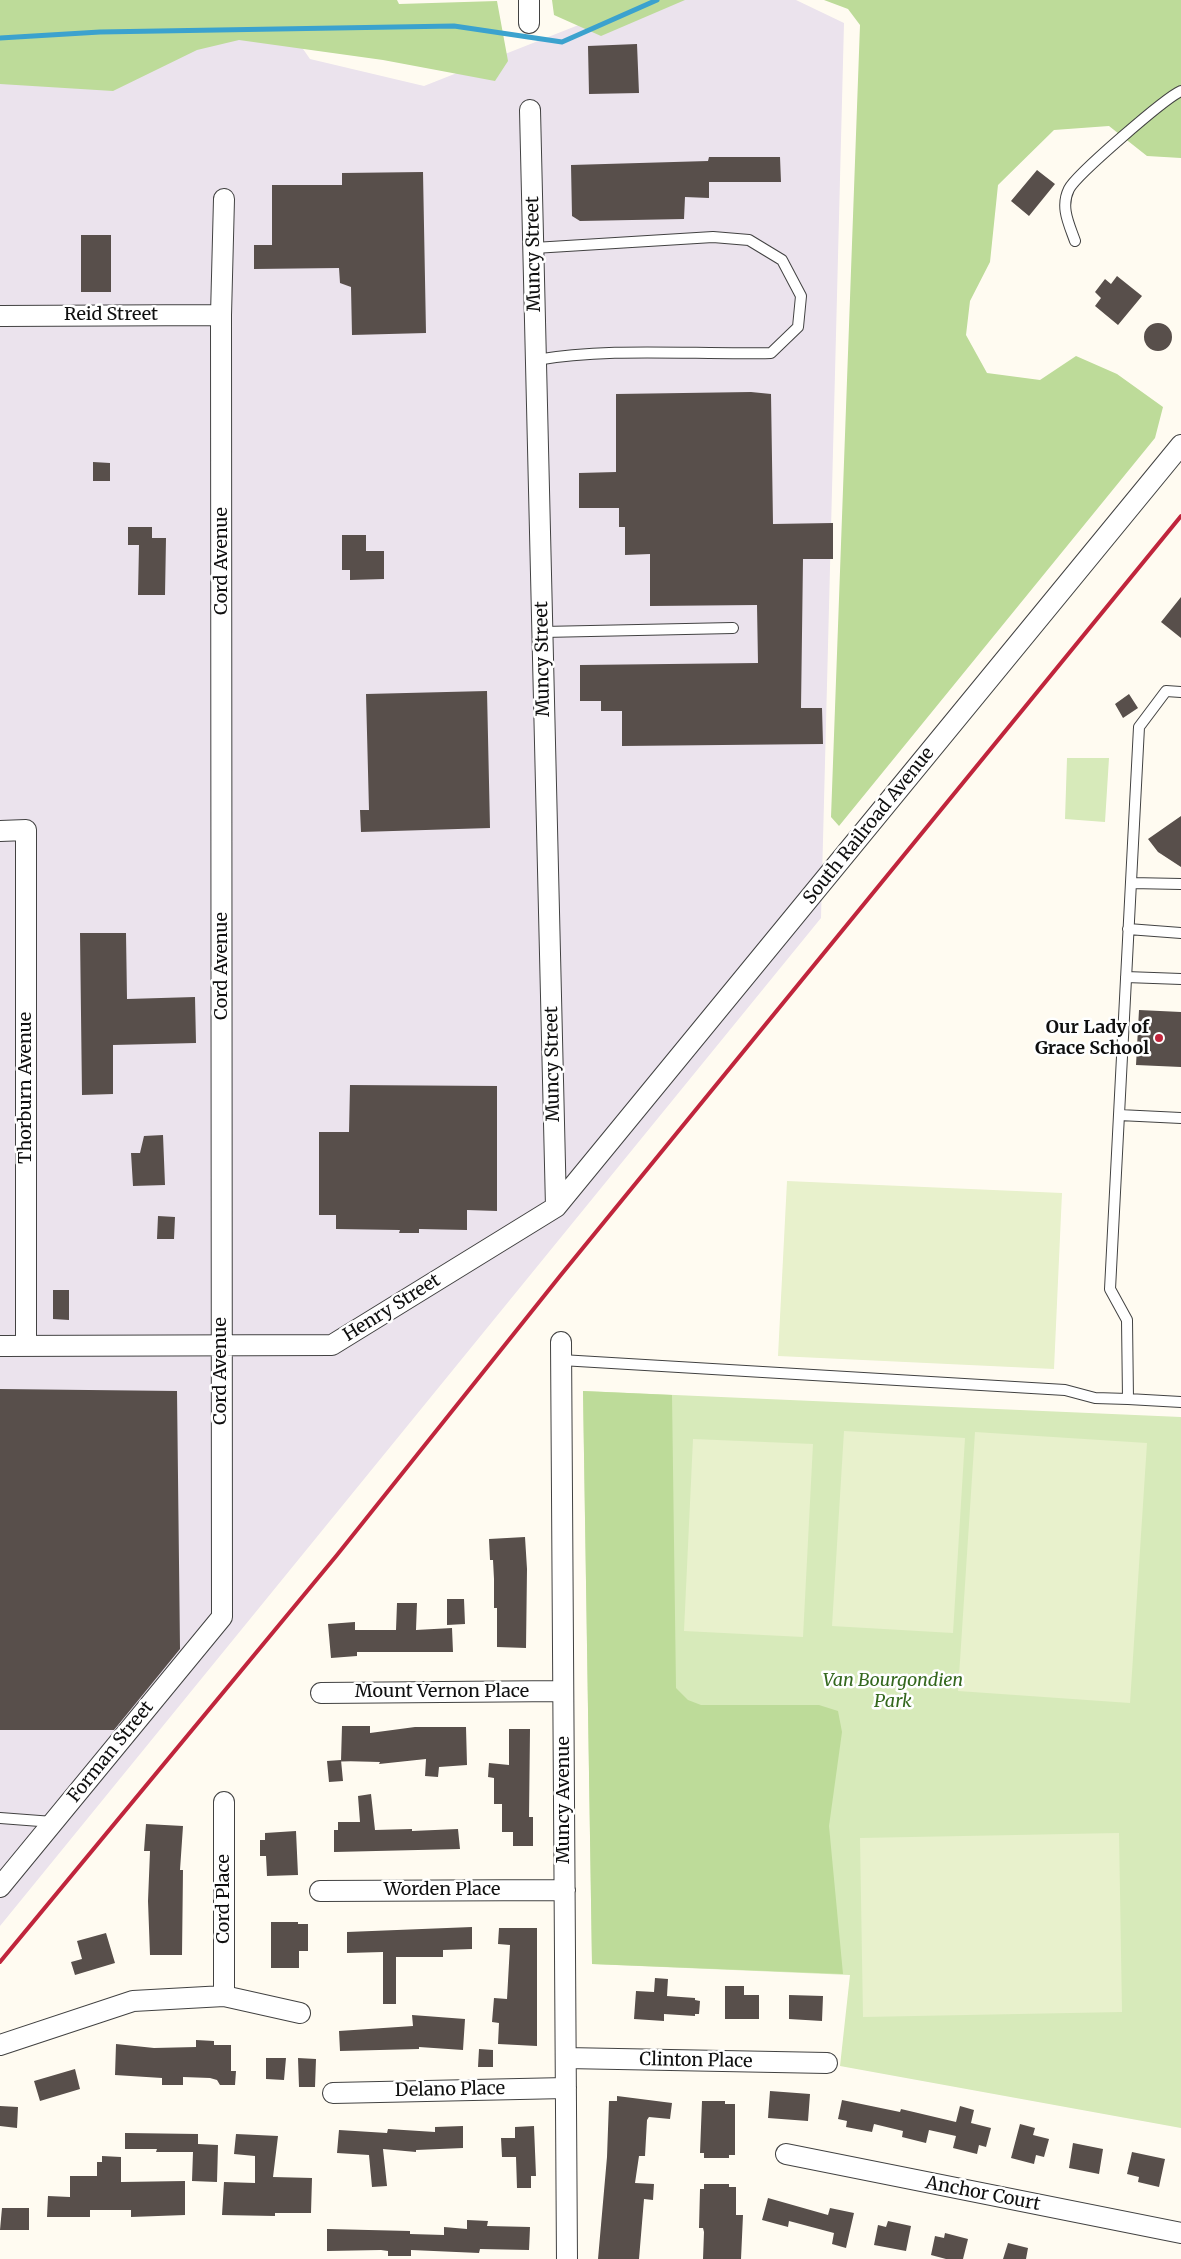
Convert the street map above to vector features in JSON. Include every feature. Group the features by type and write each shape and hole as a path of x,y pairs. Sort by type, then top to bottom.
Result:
{"street":[{"path":"529,0 529,23"},
{"name":"Muncy Street","path":"530,110 556,1207"},
{"name":"Cord Avenue","path":"222,1617 221,315 224,199"},
{"name":"Reid Street","path":"0,316 221,315"},
{"name":"South Railroad Avenue","path":"556,1207 1181,444"},
{"name":"Thorburn Avenue","path":"0,830 26,830 26,1346"},
{"name":"Henry Street","path":"0,1346 332,1346 556,1207"},
{"name":"Muncy Avenue","path":"561,1351 567,2259"},
{"name":"Forman Street","path":"0,1886 222,1617"},
{"name":"Mount Vernon Place","path":"321,1693 563,1691"},
{"name":"Cord Place","path":"224,1802 224,1996"},
{"name":"Worden Place","path":"320,1891 565,1890"},
{"path":"0,2045 133,2001 224,1996 300,2012"},
{"name":"Clinton Place","path":"566,2058 827,2063"},
{"name":"Delano Place","path":"333,2093 566,2088"},
{"name":"Anchor Court","path":"786,2154 1181,2233"}],"lane":[{"path":"1075,241 1064,211 1069,189 1095,162 1152,112 1181,91"},
{"path":"534,248 713,237 749,240 782,260 801,296 798,327 771,353 619,354 560,356 536,360"},
{"path":"543,632 733,628"},
{"path":"1128,1399 1127,1320 1110,1289 1139,727 1166,691 1181,692"},
{"path":"1131,883 1181,884"},
{"path":"1128,929 1181,933"},
{"path":"1126,977 1181,979"},
{"path":"1119,1115 1181,1118"},
{"path":"561,1351 1065,1390 1095,1398 1181,1402"},
{"path":"0,1818 53,1822"}],"shaded area":[{"path":"0,0 269,0 310,59 424,86 642,0 796,0 844,23 821,918 0,1926"}],"green space":[{"path":"0,0 397,0 399,4 497,1 508,61 495,81 383,60 239,40 197,50 113,91 0,84"},
{"path":"552,0 685,0 601,36 554,15"},
{"path":"824,0 1181,0 1181,158 1147,156 1109,126 1054,130 998,185 990,262 970,301 966,335 987,373 1040,380 1076,356 1117,374 1163,407 1155,438 839,826 831,817 860,25 848,9"},
{"path":"1067,758 1109,758 1105,822 1065,819"},
{"path":"787,1181 1062,1193 1054,1369 778,1356"},
{"name":"Van Bourgondien Park","path":"583,1391 1181,1417 1181,2128 840,2066 850,1975 592,1964"},
{"path":"583,1391 672,1395 676,1688 688,1700 701,1705 819,1705 838,1711 842,1732 829,1826 843,1974 592,1964"},
{"path":"844,1431 965,1438 953,1633 832,1626"},
{"path":"975,1432 1147,1443 1130,1703 958,1691"},
{"path":"693,1439 813,1444 803,1637 684,1631"},
{"path":"1119,1833 1122,2012 863,2017 860,1838"}],"building":[{"path":"637,44 639,93 589,94 588,46"},
{"path":"709,157 780,157 781,182 709,182 709,198 685,197 684,219 580,221 572,216 571,165 708,161"},
{"path":"1037,170 1055,184 1029,216 1011,201"},
{"path":"423,172 426,333 352,335 351,287 340,283 339,268 254,269 254,245 272,245 272,185 342,185 342,173"},
{"path":"81,235 111,235 111,292 81,292"},
{"path":"1117,276 1142,296 1118,325 1095,306 1101,298 1095,292 1105,279 1111,284"},
{"path":"1158,323 1168,327 1172,337 1168,347 1158,351 1148,347 1144,337 1148,327"},
{"path":"751,392 771,394 773,524 833,523 833,559 803,559 801,708 822,708 823,744 622,746 622,711 601,711 601,701 580,701 580,665 758,663 757,605 650,606 650,554 625,555 625,527 619,527 619,508 579,508 579,473 616,472 616,394"},
{"path":"93,462 110,463 110,481 93,481"},
{"path":"128,527 152,527 152,538 166,538 165,595 138,595 139,545 128,545"},
{"path":"342,535 366,535 366,551 384,551 384,579 350,580 350,570 342,570"},
{"path":"1181,597 1181,638 1161,622"},
{"path":"487,691 490,828 361,832 360,810 369,810 366,694"},
{"path":"1129,694 1138,708 1123,718 1115,704"},
{"path":"1181,816 1181,867 1158,852 1148,839"},
{"path":"80,933 126,933 127,999 195,997 196,1043 113,1045 113,1094 82,1095"},
{"name":"Our Lady of Grace School","path":"1139,1010 1181,1012 1181,1067 1136,1065"},
{"path":"350,1085 497,1086 497,1211 467,1210 467,1230 419,1229 419,1233 399,1233 400,1230 336,1229 336,1215 319,1215 319,1132 349,1132"},
{"path":"163,1135 165,1185 133,1186 131,1153 140,1153 144,1136"},
{"path":"158,1216 175,1217 174,1239 157,1239"},
{"path":"53,1290 69,1290 69,1320 53,1319"},
{"path":"0,1389 177,1391 180,1649 114,1730 0,1730"},
{"path":"525,1537 527,1569 526,1648 497,1647 497,1608 494,1608 493,1560 490,1560 489,1539"},
{"path":"447,1599 464,1599 465,1624 447,1625"},
{"path":"397,1603 417,1603 416,1630 452,1628 453,1652 357,1652 357,1656 331,1658 328,1624 355,1622 355,1630 396,1630"},
{"path":"342,1726 370,1726 370,1733 415,1727 466,1727 467,1765 439,1767 438,1777 425,1776 426,1759 379,1764 380,1762 341,1761"},
{"path":"509,1729 530,1729 529,1817 533,1817 533,1846 513,1846 513,1832 502,1832 502,1804 494,1804 494,1778 488,1777 489,1763 509,1765"},
{"path":"341,1760 343,1781 329,1782 327,1761"},
{"path":"371,1794 375,1830 458,1829 460,1849 334,1852 334,1830 338,1830 338,1822 360,1822 358,1796"},
{"path":"146,1824 183,1826 180,1870 183,1870 182,1955 150,1955 148,1901 150,1851 144,1851"},
{"path":"296,1831 298,1875 267,1876 266,1856 260,1856 260,1840 265,1840 265,1833"},
{"path":"271,1922 308,1924 308,1951 299,1951 299,1968 271,1968"},
{"path":"472,1927 472,1949 443,1950 443,1957 396,1957 396,2004 383,2004 383,1952 347,1953 347,1932"},
{"path":"499,1928 537,1928 537,2046 498,2044 499,2023 492,2022 494,1998 507,1999 510,1945 498,1944"},
{"path":"106,1933 115,1963 75,1975 71,1962 82,1959 77,1941"},
{"path":"655,1978 668,1979 667,1996 695,1998 695,2000 700,2001 699,2014 695,2014 695,2016 664,2014 664,2021 634,2019 636,1991 654,1992"},
{"path":"725,1986 744,1986 744,1995 759,1995 759,2019 725,2019"},
{"path":"789,1995 823,1996 822,2021 789,2019"},
{"path":"412,2015 465,2019 463,2050 419,2047 419,2049 340,2051 339,2031 413,2026"},
{"path":"196,2040 214,2041 214,2045 231,2045 231,2071 236,2071 235,2085 220,2085 217,2080 210,2078 183,2077 183,2085 162,2085 162,2078 115,2075 116,2044 154,2048 196,2047"},
{"path":"479,2049 493,2050 493,2067 478,2067"},
{"path":"266,2058 286,2058 284,2080 266,2079"},
{"path":"298,2058 316,2059 315,2087 299,2087"},
{"path":"75,2069 80,2089 40,2101 34,2081"},
{"path":"770,2091 810,2094 808,2121 768,2118"},
{"path":"617,2096 672,2103 670,2119 649,2117 647,2120 645,2156 639,2156 635,2183 654,2184 653,2200 644,2199 639,2259 598,2259 607,2157 609,2101 617,2101"},
{"path":"842,2100 900,2112 901,2109 956,2122 960,2106 974,2110 971,2123 991,2128 986,2147 979,2145 977,2154 953,2148 956,2136 929,2130 926,2143 902,2137 903,2131 874,2124 872,2132 846,2127 847,2121 838,2119"},
{"path":"702,2101 725,2101 725,2104 735,2104 735,2155 729,2155 729,2158 704,2158 704,2153 700,2153"},
{"path":"0,2106 18,2107 17,2128 0,2126"},
{"path":"1020,2124 1035,2128 1033,2135 1049,2139 1044,2157 1036,2155 1034,2164 1011,2158"},
{"path":"463,2126 463,2148 416,2150 416,2152 383,2149 387,2186 372,2187 369,2155 337,2153 339,2130 387,2133 388,2129 435,2132 435,2127"},
{"path":"534,2126 536,2176 531,2176 531,2188 517,2188 516,2157 502,2157 501,2138 515,2138 515,2127"},
{"path":"125,2133 198,2134 198,2144 218,2145 217,2182 192,2181 193,2152 156,2152 157,2149 125,2149"},
{"path":"236,2134 278,2136 273,2177 312,2178 311,2213 275,2213 275,2216 222,2215 224,2182 255,2183 255,2156 234,2154"},
{"path":"1073,2143 1103,2149 1099,2174 1069,2168"},
{"path":"1132,2152 1165,2159 1159,2187 1138,2182 1139,2177 1127,2174"},
{"path":"102,2156 121,2157 121,2182 185,2181 185,2215 131,2217 131,2210 90,2210 90,2217 47,2217 48,2196 70,2197 70,2176 97,2176 97,2162 102,2162"},
{"path":"704,2184 729,2184 729,2187 736,2187 736,2215 743,2215 741,2259 703,2259 704,2232 703,2228 699,2228 700,2189 704,2189"},
{"path":"768,2198 828,2215 830,2208 854,2213 846,2248 832,2244 834,2233 789,2221 788,2227 762,2220"},
{"path":"2,2208 29,2208 29,2230 0,2230"},
{"path":"467,2220 488,2221 487,2226 530,2227 529,2250 480,2249 479,2253 411,2250 411,2256 388,2256 388,2251 381,2250 327,2251 327,2229 410,2231 410,2234 444,2235 444,2227 467,2229"},
{"path":"888,2221 911,2226 906,2251 874,2245 878,2225 886,2227"},
{"path":"945,2233 968,2239 963,2259 946,2259 931,2255 935,2236 944,2238"},
{"path":"1008,2243 1028,2248 1026,2259 1003,2259"}],"waterway":[{"path":"0,38 100,32 454,26 562,42 657,0"}],"railway":[{"path":"0,1962 337,1555 560,1276 1181,516"}],"place":[{"name":"Our Lady of Grace School","path":"1159,1038"}]}
